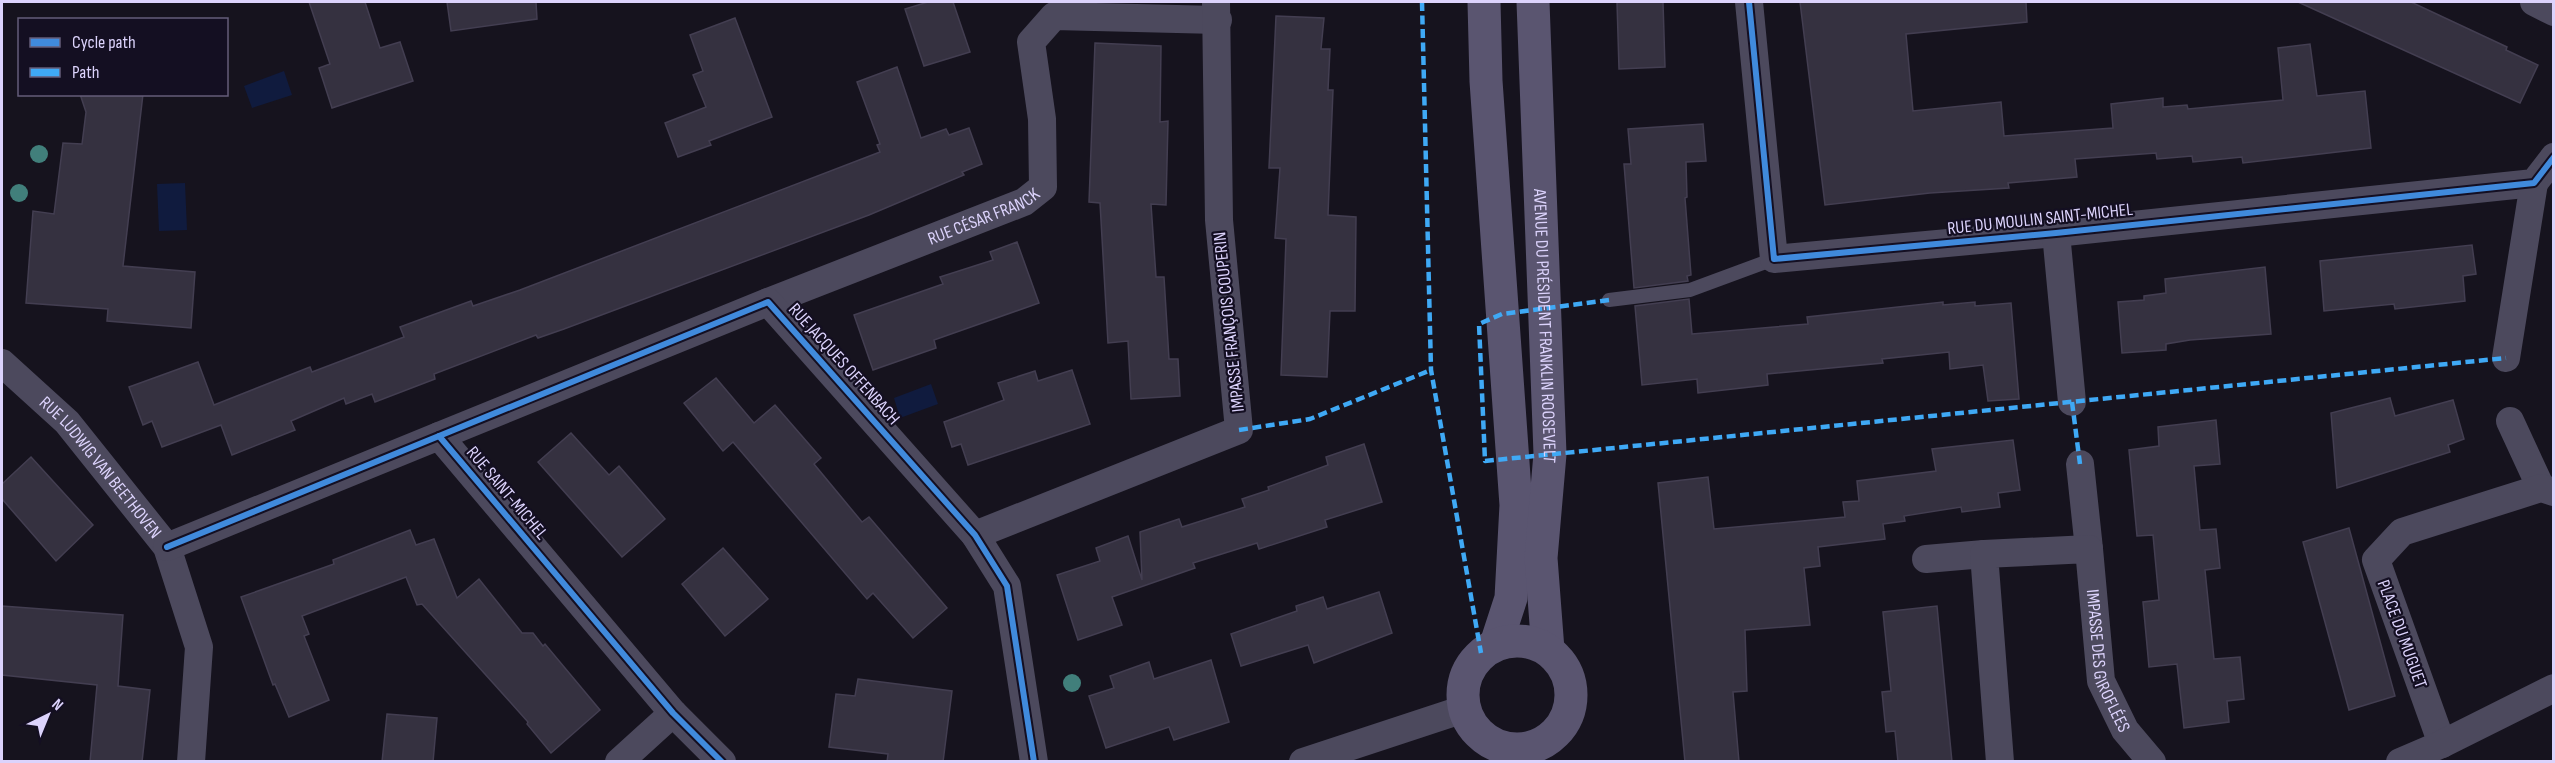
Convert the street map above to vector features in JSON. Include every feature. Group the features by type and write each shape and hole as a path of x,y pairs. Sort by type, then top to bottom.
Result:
{"main road":[{"name":"AVENUE DU PRÉSIDENT FRANKLIN ROOSEVELT","path":"1484,2 1486,81 1516,506 1511,598 1496,644"},
{"name":"AVENUE DU PRÉSIDENT FRANKLIN ROOSEVELT","path":"1533,2 1550,454 1541,558 1548,650"},
{"path":"1514,640 1532,642 1548,650 1562,664 1570,683 1570,704 1564,723 1552,750 1532,747 1513,755 1490,742 1473,728 1464,709 1463,688 1469,669 1481,653 1496,644 1514,640"}],"street":[{"path":"1749,2 1774,259"},
{"path":"2534,2 2553,12"},
{"name":"RUE CÉSAR FRANCK","path":"768,302 1024,202 1043,187 1042,119 1031,42 1054,16 1217,11"},
{"name":"IMPASSE FRANÇOIS COUPERIN","path":"975,535 1239,430 1219,220 1217,11"},
{"path":"2506,358 2534,183 2553,157"},
{"name":"RUE DU MOULIN SAINT-MICHEL","path":"1774,259 2056,233 2534,183"},
{"name":"RUE DU MOULIN SAINT-MICHEL","path":"2056,233 2072,402"},
{"name":"RUE JACQUES OFFENBACH","path":"439,436 768,302 975,535 1007,586 1034,762"},
{"name":"RUE LUDWIG VAN BEETHOVEN","path":"2,363 67,422 168,547 199,647 191,762"},
{"name":"PLACE DU MUGUET","path":"2442,744 2376,560 2402,532 2547,490 2510,421"},
{"path":"168,547 439,436"},
{"name":"RUE SAINT-MICHEL","path":"439,436 674,713 722,762"},
{"name":"IMPASSE DES GIROFLÉES","path":"2080,464 2100,681 2125,730 2152,762"},
{"path":"1926,559 2089,549"},
{"path":"1984,554 2000,762"},
{"path":"2400,762 2442,744 2553,688"},
{"path":"1303,762 1464,709"},
{"path":"619,762 674,713"}],"lane":[{"name":"RUE DU MOULIN SAINT-MICHEL","path":"1609,300 1690,290 1774,259"}],"water":[{"path":"284,71 292,95 252,108 244,86"},
{"path":"185,183 187,230 159,231 157,184"},
{"path":"931,384 938,404 900,418 894,398"}],"building":[{"path":"309,2 365,2 380,48 400,42 413,81 332,108 319,68 330,64"},
{"path":"447,2 536,2 537,19 451,31"},
{"path":"928,2 953,2 970,52 924,66 905,9"},
{"path":"1617,2 1663,2 1665,67 1619,69"},
{"path":"1800,2 2026,2 2027,22 1906,34 1913,111 2001,102 2004,136 2113,128 2111,104 2163,98 2163,107 2187,105 2188,109 2283,100 2278,48 2310,44 2317,96 2365,91 2371,148 2243,163 2242,157 2193,162 2192,156 2157,159 2156,153 2075,159 2077,177 2008,183 2009,188 1930,193 1825,205"},
{"path":"2298,2 2411,2 2507,47 2506,50 2538,65 2520,103"},
{"path":"1276,16 1324,18 1321,49 1330,49 1328,90 1333,90 1328,215 1356,217 1355,311 1330,311 1327,377 1281,375 1286,239 1275,238 1280,168 1269,168"},
{"path":"735,18 772,117 709,141 711,145 678,157 665,123 706,107 693,75 703,71 690,35"},
{"path":"1095,43 1161,46 1160,122 1168,121 1166,205 1151,204 1156,277 1164,277 1169,359 1178,359 1180,396 1131,399 1128,341 1108,343 1100,203 1089,202"},
{"path":"897,67 921,138 946,129 949,135 969,128 982,164 962,172 964,175 869,215 564,329 538,338 536,335 434,374 435,379 375,402 372,394 346,404 344,398 291,421 295,430 232,455 221,425 162,447 152,421 143,425 129,387 198,362 214,405 310,367 312,372 404,337 400,327 471,301 473,306 520,290 880,152 877,145 880,144 857,82"},
{"path":"81,96 143,96 123,266 195,272 191,328 107,321 108,309 26,303 33,211 54,214 63,143 82,144 86,112"},
{"path":"1703,124 1706,161 1686,162 1687,197 1685,198 1691,275 1687,276 1688,281 1634,288 1624,164 1631,164 1628,129"},
{"path":"1017,242 1039,303 934,340 936,348 873,370 854,315 943,284 940,277 993,260 990,252"},
{"path":"2472,245 2476,274 2463,276 2465,301 2395,309 2394,304 2324,311 2320,261"},
{"path":"2265,267 2271,334 2190,340 2166,344 2166,350 2122,353 2118,302 2144,300 2144,296 2166,293 2165,279"},
{"path":"1689,299 1692,334 1808,324 1807,317 1943,302 1943,305 1975,302 1975,306 2011,303 2019,399 1988,401 1983,365 1950,369 1949,352 1882,359 1883,363 1767,374 1768,385 1698,393 1697,379 1642,385 1635,306"},
{"path":"1072,370 1090,424 968,465 961,444 952,447 944,422 1004,400 998,383 1035,371 1038,381"},
{"path":"716,378 754,423 775,405 821,458 814,464 862,522 869,517 947,608 913,638 873,593 867,599 733,442 723,451 684,403"},
{"path":"2390,398 2395,416 2453,400 2464,439 2448,445 2450,452 2337,488 2331,413"},
{"path":"2216,420 2220,464 2194,466 2200,530 2216,529 2220,568 2205,570 2214,659 2240,657 2244,699 2227,701 2229,722 2184,728 2177,664 2149,667 2143,602 2159,600 2153,535 2137,536 2129,450 2159,446 2158,427"},
{"path":"571,433 609,475 619,466 665,519 622,557 538,462"},
{"path":"2013,440 2020,490 1998,493 2000,507 1962,512 1961,507 1904,516 1905,521 1883,524 1885,539 1818,547 1820,566 1804,568 1810,625 1745,630 1747,691 1733,692 1739,762 1685,762 1658,483 1708,477 1714,529 1845,517 1843,502 1859,501 1857,481 1936,471 1932,449"},
{"path":"1364,444 1382,502 1325,520 1327,527 1259,549 1257,543 1193,563 1195,568 1112,597 1122,625 1078,640 1057,575 1100,561 1096,548 1128,536 1142,580 1140,532 1179,519 1182,527 1245,507 1242,499 1328,465 1326,457"},
{"path":"31,457 93,525 56,561 2,499 2,484"},
{"path":"2349,528 2395,696 2349,710 2303,542"},
{"path":"410,530 416,545 434,539 457,598 479,579 522,633 533,633 543,646 545,644 600,710 551,753 527,724 528,722 422,604 417,605 406,577 302,616 309,634 304,636 329,700 289,717 275,684 273,685 241,597 334,564 333,560"},
{"path":"723,548 768,599 725,636 682,584"},
{"path":"1379,592 1392,633 1314,663 1308,645 1241,666 1231,634 1297,611 1296,606 1323,597 1327,609"},
{"path":"2,606 123,615 118,686 150,690 142,762 90,762 97,685 2,675"},
{"path":"1937,606 1952,762 1898,762 1895,731 1886,732 1882,692 1891,691 1883,612"},
{"path":"1211,660 1229,722 1174,740 1169,727 1106,748 1089,696 1114,688 1110,676 1149,662 1154,679"},
{"path":"858,679 952,691 943,762 887,762 888,754 829,747 836,694 855,696"},
{"path":"387,714 437,718 433,762 382,762"}],"marked path":[{"path":"1422,2 1431,370 1481,653"},
{"path":"1609,300 1502,314 1479,324 1485,461 2506,358"},
{"path":"1239,430 1310,419 1431,370"},
{"path":"2072,402 2080,464"}],"cycle path":[{"path":"1749,2 1774,259 2056,233 2534,183 2554,157"},
{"path":"439,436 768,302 975,535 1007,586 1034,762"},
{"path":"167,547 439,436 673,713 722,762"}]}
